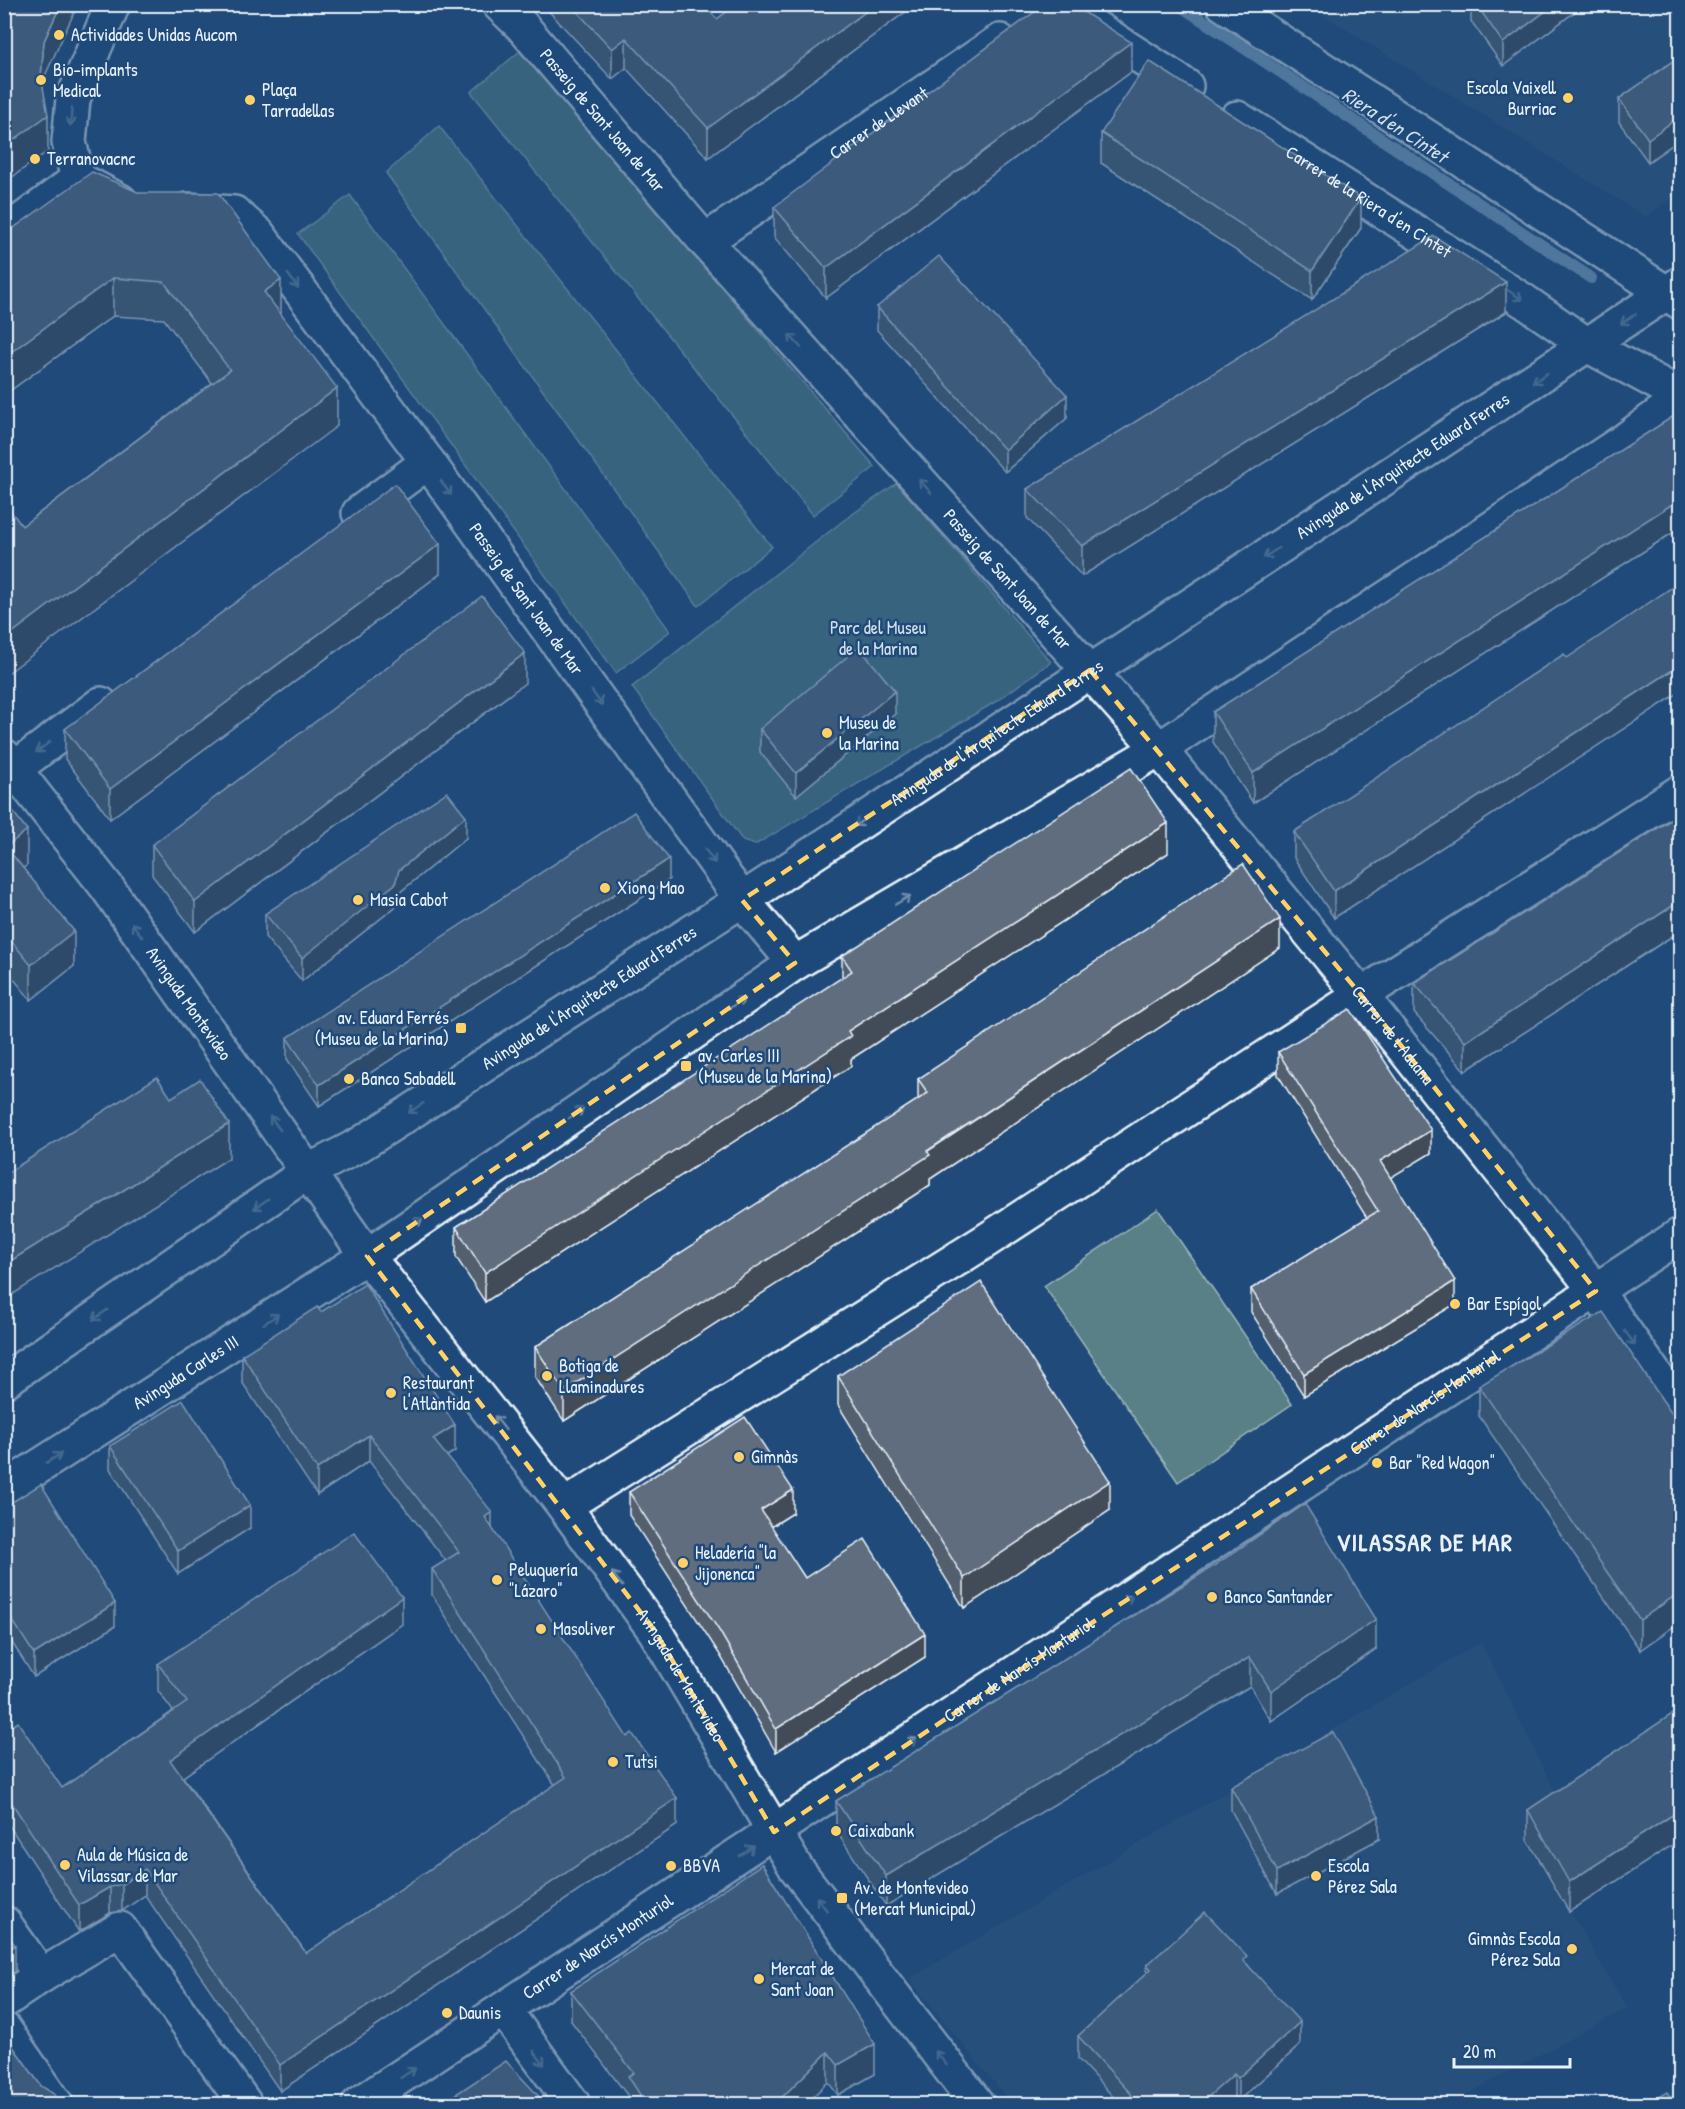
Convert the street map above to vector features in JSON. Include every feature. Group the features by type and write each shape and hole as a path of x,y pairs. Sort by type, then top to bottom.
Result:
{"street":[{"path":"1223,4 1638,273 1676,293"},
{"path":"4,234 78,179 69,142 73,99 124,8"},
{"name":"Carrer de Llevant","path":"705,241 1043,13"},
{"name":"Carrer de la Riera d'en Cintet","path":"1043,13 1524,301 1589,346 1680,397"},
{"name":"Passeig de Sant Joan de Mar","path":"511,15 705,241 1090,670"},
{"name":"Passeig de Sant Joan de Mar","path":"78,179 139,211 202,209 234,213 258,234 428,462 742,900 795,963"},
{"name":"Avinguda de l'Arquitecte Eduard Ferres","path":"309,1171 359,1145 742,900 1090,670 1589,346 1676,293"},
{"path":"367,1256 795,963 1159,750 1625,440 1680,397"},
{"path":"332,533 428,462"},
{"name":"Carrer de l'Aduana","path":"1090,670 1361,995 1596,1291 1680,1410"},
{"path":"9,762 129,683"},
{"name":"Avinguda Montevideo","path":"9,762 106,886 367,1256"},
{"path":"564,1506 987,1240 1361,995 1680,792"},
{"path":"4,1381 309,1171"},
{"name":"Carrer de Narcís Monturiol","path":"359,2104 505,2011 1680,1235"},
{"name":"Avinguda Carles III","path":"4,1490 367,1256"},
{"name":"Avinguda de Montevideo","path":"367,1256 564,1506 655,1631 774,1832 815,1894 976,2104"},
{"path":"4,1923 41,1976"},
{"path":"4,2001 120,1929 245,2104"},
{"path":"505,2011 573,2104"},
{"path":"4,2029 56,2104"}],"highlighted area":[{"path":"1090,670 1361,995 1596,1291 774,1832 655,1631 367,1256 795,963 742,900"}],"shaded area":[{"name":"Escola Vaixell Burriac","path":"1307,5 1680,5 1680,192 1646,217"},
{"name":"Escola Pérez Sala","path":"1481,1642 1567,1816 1528,1840 1627,2008 1449,2104 1012,2104 909,1979"}],"green space":[{"path":"520,51 875,467 813,515 471,92"},
{"path":"439,126 772,547 698,606 386,173"},
{"path":"350,195 670,631 616,673 298,234"},
{"name":"Parc del Museu de la Marina","path":"897,483 1051,662 995,702 755,845 743,841 632,687 844,520"},
{"path":"1158,1209 1292,1404 1178,1482 1044,1286"}],"building":[{"path":"4,4 61,4 44,41 41,76 48,115 4,147"},
{"path":"570,4 702,4 717,19 737,4 876,4 708,128 626,38 612,49"},
{"path":"1045,4 1071,4 1131,42 826,268 774,207"},
{"path":"1476,4 1555,4 1503,43"},
{"path":"1680,56 1680,116 1648,139 1619,99"},
{"path":"1149,61 1361,198 1312,271 1101,133"},
{"path":"92,172 140,193 218,193 281,280 264,292 337,388 4,639 4,502 22,526 230,370 164,282 113,278 4,357 4,235"},
{"path":"1434,236 1506,282 1082,546 1027,489"},
{"path":"939,256 1067,395 1005,450 877,307"},
{"path":"1680,412 1680,499 1253,773 1213,712"},
{"path":"395,484 440,544 110,789 65,729"},
{"path":"1680,582 1680,665 1334,891 1294,832 1564,654 1567,658"},
{"path":"482,596 525,653 195,902 152,845"},
{"name":"Museu de la Marina","path":"859,647 895,691 796,773 760,729"},
{"path":"1131,768 1168,823 848,1031 851,1036 485,1273 456,1227 852,971 842,956"},
{"path":"447,792 466,816 399,870 395,884 302,958 265,914"},
{"path":"4,800 27,830 6,847 74,931 31,965 4,932"},
{"path":"634,812 669,859 319,1085 287,1038"},
{"path":"1680,814 1680,901 1465,1042 1414,983"},
{"path":"1243,864 1280,919 927,1151 930,1155 564,1391 535,1347 928,1093 918,1079"},
{"path":"1350,1009 1431,1130 1380,1161 1455,1281 1304,1374 1251,1289 1378,1211 1278,1052"},
{"path":"157,1077 171,1098 200,1079 229,1124 4,1265 4,1175"},
{"path":"981,1282 1110,1481 964,1578 838,1376"},
{"path":"365,1284 455,1425 433,1439 492,1512 485,1517 627,1737 632,1733 677,1798 280,2065 145,1869 122,1884 110,1887 79,1905 6,1794 4,1795 4,1715 12,1726 18,1722 62,1788 187,1702 158,1664 354,1532 402,1597 170,1760 306,1953 566,1777 432,1569 459,1552 369,1435 317,1469 242,1355 317,1307 321,1312"},
{"path":"1603,1312 1680,1426 1680,1592 1640,1620 1479,1386"},
{"path":"183,1400 250,1505 178,1551 110,1446"},
{"path":"745,1417 793,1490 761,1510 805,1578 865,1539 925,1634 776,1729 720,1632 629,1492"},
{"path":"41,1484 115,1603 34,1654 4,1607 4,1507"},
{"path":"1305,1504 1376,1619 1271,1691 1250,1657 886,1876 836,1801 1212,1567"},
{"path":"1680,1709 1680,1810 1569,1882 1528,1810"},
{"path":"1333,1732 1379,1816 1277,1871 1231,1787"},
{"path":"762,1864 875,2044 838,2065 828,2052 775,2104 646,2104 628,2076 634,2073 571,1991"},
{"path":"1205,1912 1247,1956 1243,1960 1300,2022 1238,2078 1234,2074 1200,2104 1136,2104 1129,2098 1132,2095 1078,2036 1151,1969 1147,1965"},
{"path":"4,1930 15,1945 4,1953"},
{"path":"4,2034 41,2086 54,2094 62,2104 13,2104 4,2092"},
{"path":"506,2061 546,2104 441,2104"},
{"path":"1668,2092 1675,2104 1647,2104"}],"waterway":[{"name":"Riera d'en Cintet","path":"1178,4 1591,278"}],"place":[{"name":"Actividades Unidas Aucom","path":"59,35"},
{"name":"Bio-implants Medical","path":"41,80"},
{"name":"Escola Vaixell Burriac","path":"1568,98"},
{"name":"Plaça Tarradellas","path":"250,100"},
{"name":"Terranovacnc","path":"35,159"},
{"name":"Museu de la Marina","path":"827,733"},
{"name":"Xiong Mao","path":"605,888"},
{"name":"Masia Cabot","path":"358,900"},
{"name":"av. Eduard Ferrés (Museu de la Marina)","path":"461,1028"},
{"name":"av. Carles III (Museu de la Marina)","path":"686,1066"},
{"name":"Banco Sabadell","path":"349,1079"},
{"name":"Bar Espígol","path":"1455,1304"},
{"name":"Botiga de Llaminadures","path":"547,1376"},
{"name":"Restaurant l'Atlàntida","path":"391,1393"},
{"name":"Gimnàs","path":"739,1457"},
{"name":"Bar \"Red Wagon\"","path":"1377,1463"},
{"name":"Heladería \"la Jijonenca\"","path":"683,1563"},
{"name":"Peluquería \"Lázaro\"","path":"497,1580"},
{"name":"Banco Santander","path":"1212,1597"},
{"name":"Masoliver","path":"541,1629"},
{"name":"Tutsi","path":"613,1762"},
{"name":"Caixabank","path":"836,1831"},
{"name":"Aula de Música de Vilassar de Mar","path":"65,1865"},
{"name":"BBVA","path":"671,1866"},
{"name":"Escola Pérez Sala","path":"1316,1876"},
{"name":"Av. de Montevideo (Mercat Municipal)","path":"842,1898"},
{"name":"Gimnàs Escola Pérez Sala","path":"1572,1949"},
{"name":"Mercat de Sant Joan","path":"759,1979"},
{"name":"Daunis","path":"447,2013"}],"district":[{"name":"VILASSAR DE MAR","path":"1425,1543"}]}
